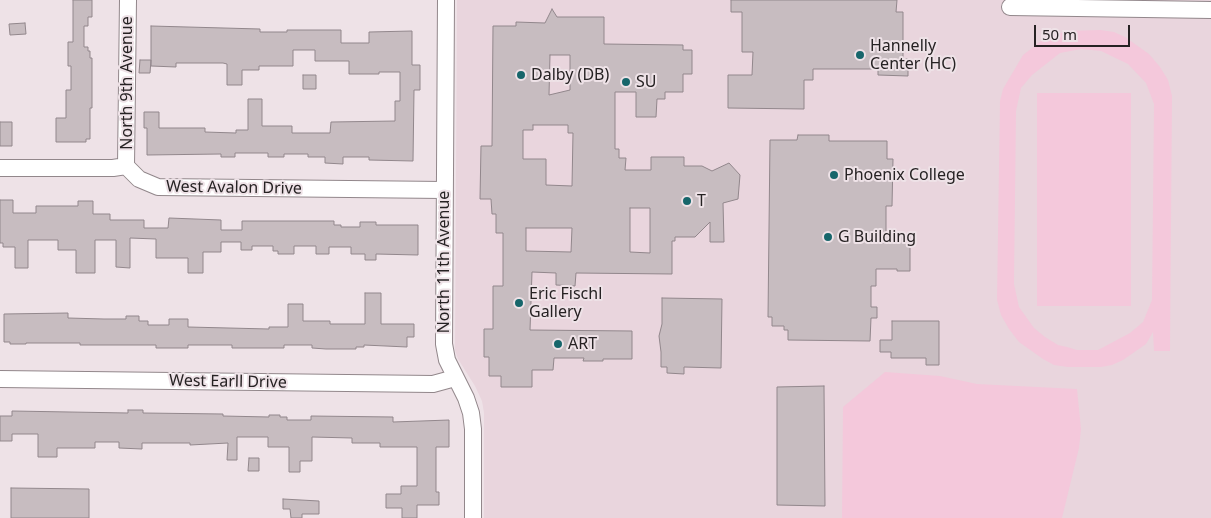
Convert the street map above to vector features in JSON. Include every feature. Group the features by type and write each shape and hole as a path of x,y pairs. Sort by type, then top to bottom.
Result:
{"street":[{"name":"North 9th Avenue","path":"126,166 128,0"},
{"name":"North 11th Avenue","path":"446,0 444,344 447,360 471,412 473,429 473,518"},
{"path":"1010,7 1211,10"},
{"path":"0,168 113,168 126,166"},
{"name":"West Avalon Drive","path":"126,166 139,180 158,187 444,190"},
{"name":"West Earll Drive","path":"0,379 432,384 455,378"}],"shaded area":[{"name":"Phoenix College","path":"457,0 1211,0 1211,518 484,518 484,413 482,401 458,359 455,350"},
{"path":"1100,30 1114,32 1125,37 1149,54 1160,67 1168,80 1172,96 1170,351 1154,351 1153,332 1146,344 1123,360 1101,367 1068,367 1054,365 1043,359 1019,342 1001,315 997,300 1000,101 1003,89 1023,55 1045,38 1067,31","holes":["1081,49 1101,51 1128,64 1146,83 1154,104 1152,300 1143,322 1130,333 1098,350 1077,350 1058,345 1045,337 1034,328 1019,307 1014,284 1016,111 1021,88 1032,75 1060,53"]},
{"path":"1037,93 1131,93 1131,306 1037,306"},
{"path":"885,372 940,376 977,384 1077,389 1081,429 1079,448 1062,518 842,518 843,407"}],"building":[{"path":"73,0 92,0 92,17 88,17 88,26 84,26 84,47 88,47 90,58 92,58 90,139 86,139 86,142 56,142 56,118 66,118 66,90 71,90 68,42 73,42"},
{"name":"Hannelly Center (HC)","path":"731,0 897,0 896,12 903,12 903,59 908,59 908,76 878,75 878,69 813,69 813,80 804,80 804,109 728,108 728,75 752,75 753,52 742,52 742,12 731,12"},
{"path":"552,9 557,17 604,17 604,44 683,45 683,50 692,50 692,74 683,74 683,92 665,92 665,99 657,99 656,117 636,117 636,92 615,92 615,149 619,149 619,158 626,158 625,170 651,170 651,157 684,157 684,166 702,166 712,171 729,163 740,175 738,199 723,203 724,242 710,242 710,222 695,237 675,237 675,241 672,241 672,274 576,273 575,286 556,285 556,273 532,272 530,330 632,331 632,359 583,361 584,358 554,358 553,370 532,370 532,387 501,387 501,376 489,376 489,357 484,357 484,329 493,329 493,286 503,286 503,233 496,233 496,214 492,214 491,199 480,199 481,146 492,146 493,26 516,26 516,22 545,23","holes":["550,55 570,55 570,90 549,95","533,125 568,125 568,133 573,133 572,186 546,185 546,159 523,159 523,130 533,130","630,208 650,208 650,253 630,252","526,228 572,228 571,252 526,251"]},
{"path":"25,23 26,34 10,35 9,24"},
{"path":"151,26 260,29 260,32 341,30 341,43 369,43 369,32 412,31 412,65 420,65 420,90 414,90 413,161 369,160 369,157 343,157 343,164 325,163 325,157 308,157 308,154 284,154 284,157 268,157 268,153 235,153 235,157 221,157 221,154 147,155 147,128 144,128 144,112 159,112 159,128 205,128 205,132 236,133 236,130 248,130 248,99 262,99 262,126 292,126 292,133 330,133 331,122 395,121 395,101 400,101 400,72 349,74 349,61 315,61 315,50 293,50 293,66 259,66 259,70 242,70 242,85 227,85 227,64 223,63 176,63 176,67 151,66"},
{"path":"140,60 151,60 150,73 139,73"},
{"path":"303,75 316,75 316,89 303,89"},
{"path":"0,122 12,122 12,146 0,146"},
{"name":"G Building","path":"798,135 829,135 829,141 887,141 887,159 893,159 892,206 886,206 886,234 910,234 910,271 876,269 876,286 871,286 871,307 877,307 877,318 871,318 870,341 788,340 788,330 784,330 784,326 772,326 772,317 768,317 770,140 797,140"},
{"path":"0,200 13,200 13,213 36,213 36,206 78,206 78,201 93,201 93,214 110,214 110,220 144,220 144,228 168,228 169,218 221,220 221,230 242,230 242,221 334,221 334,225 341,225 341,227 360,227 360,222 376,222 376,225 418,225 418,255 376,254 376,260 365,260 365,254 351,254 351,247 329,247 329,254 316,254 316,246 294,246 294,254 278,254 278,251 273,251 273,246 252,246 252,250 241,250 241,242 221,242 221,252 203,252 203,273 188,273 188,258 156,258 156,239 130,238 130,268 116,267 116,240 95,240 95,273 76,273 76,250 58,250 58,240 28,240 28,268 15,268 15,247 3,247 3,243 0,243"},
{"path":"365,293 381,293 381,324 414,324 414,337 407,337 407,347 364,345 364,347 356,347 356,349 326,349 312,348 312,345 284,345 284,348 232,348 232,345 188,345 188,348 156,348 156,345 10,344 10,342 4,342 4,314 68,313 68,318 104,319 126,319 126,316 139,316 139,321 148,321 148,325 169,325 169,319 188,319 188,327 269,329 269,327 288,327 288,304 303,304 303,321 330,321 330,324 365,324"},
{"path":"662,298 722,299 721,368 684,367 684,374 667,373 667,367 661,367 659,336 662,324"},
{"path":"892,321 939,321 939,365 926,365 926,358 891,358 891,352 880,352 880,340 892,340"},
{"path":"824,386 825,506 777,505 777,387"},
{"path":"128,410 143,410 143,413 223,414 223,416 269,417 269,415 280,415 280,417 287,417 287,420 311,420 311,416 393,417 393,422 449,420 449,447 436,447 436,492 439,492 439,505 417,505 417,518 402,518 402,508 386,508 386,494 401,494 401,486 417,486 417,447 380,447 380,443 352,443 352,438 312,437 312,461 300,461 300,472 289,472 289,447 268,447 268,437 237,437 237,460 227,460 228,443 190,445 190,443 142,443 142,449 119,448 119,442 95,442 95,448 57,448 57,457 38,457 38,434 12,434 12,441 0,441 0,416 12,416 12,411 128,413"},
{"path":"249,458 259,458 259,471 248,471"},
{"path":"11,488 89,489 89,518 11,518"},
{"path":"283,499 319,501 319,514 302,514 302,518 291,518 290,509 283,509"}],"place":[{"name":"Hannelly Center (HC)","path":"860,55"},
{"name":"Dalby (DB)","path":"521,75"},
{"name":"SU","path":"626,82"},
{"name":"Phoenix College","path":"834,175"},
{"name":"T","path":"687,201"},
{"name":"G Building","path":"828,237"},
{"name":"Eric Fischl Gallery","path":"519,303"},
{"name":"ART","path":"558,344"}]}
